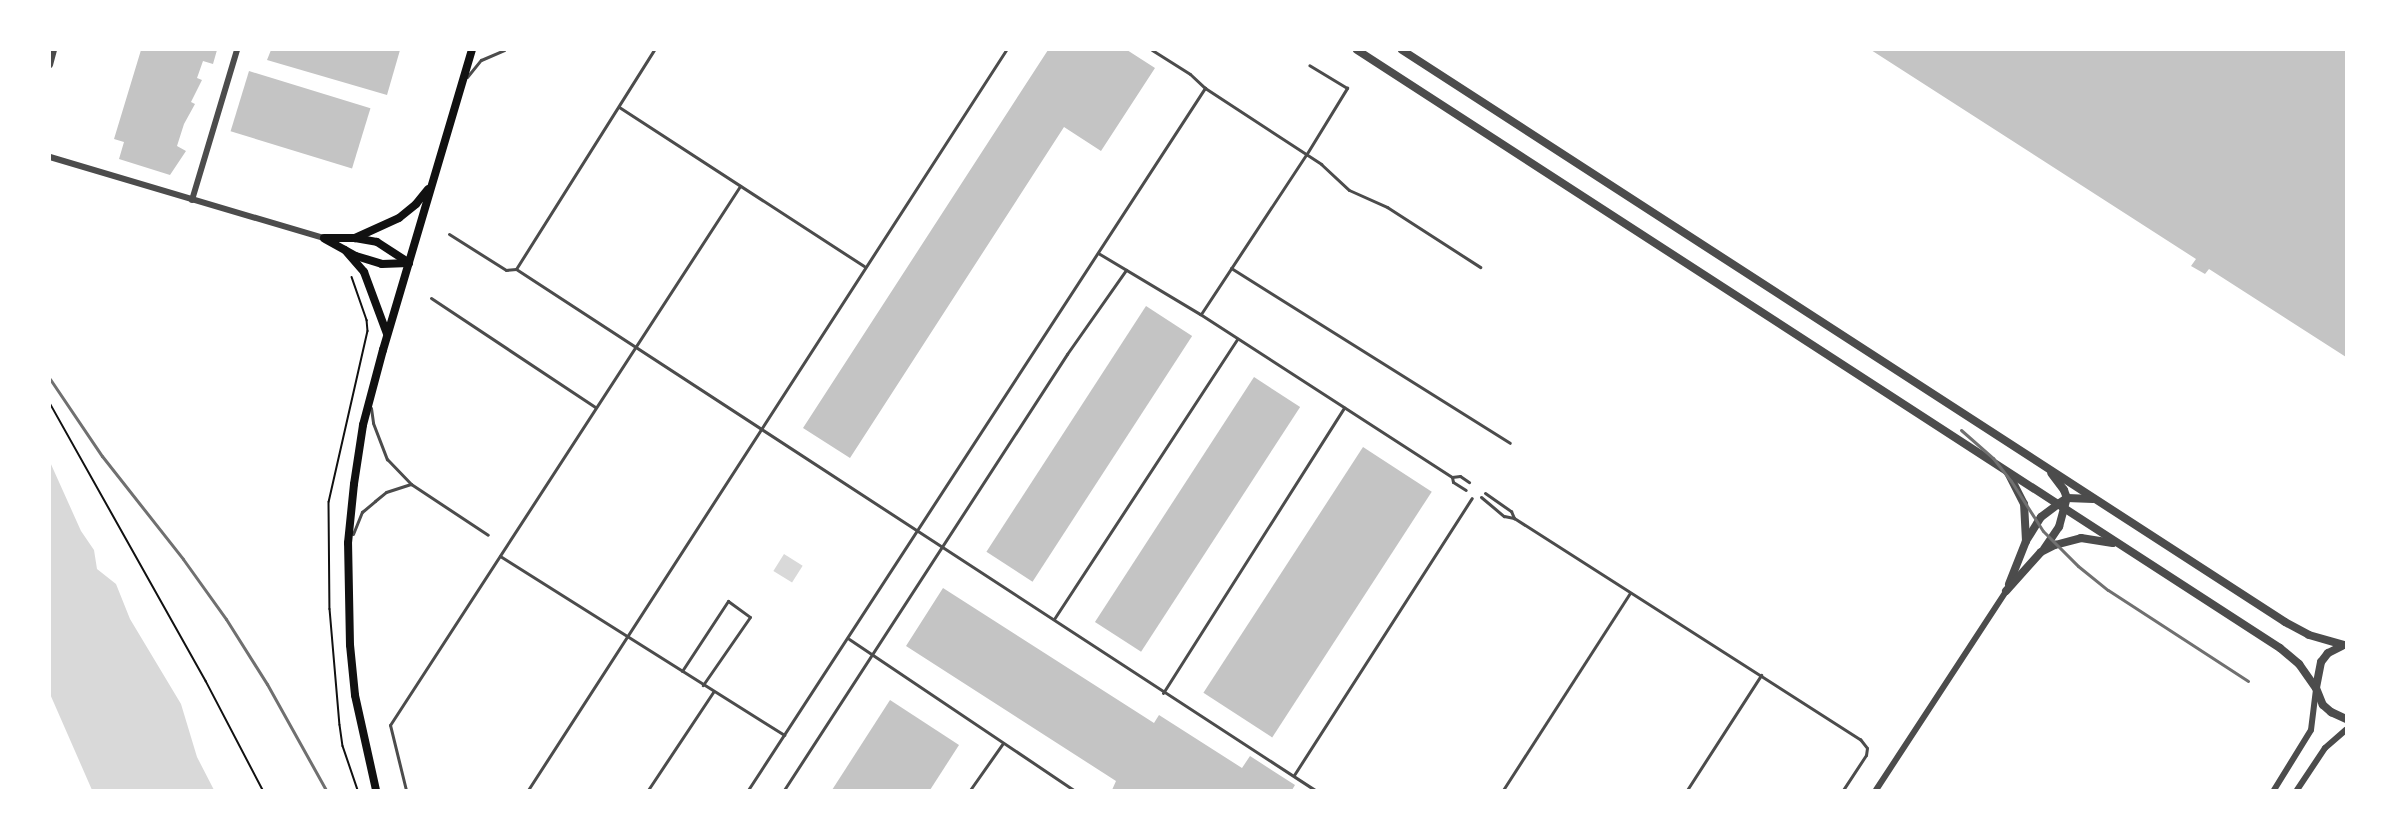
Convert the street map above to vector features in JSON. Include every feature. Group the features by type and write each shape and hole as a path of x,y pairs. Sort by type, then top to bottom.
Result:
{"main road":[{"path":"376,790 356,695 350,635 348,543 354,484 370,397 387,334 472,50"},
{"path":"355,238 399,218 416,204 433,180"},
{"path":"324,238 355,238 377,242 409,263"},
{"path":"324,238 382,264 409,263"},
{"path":"345,249 364,272 387,334"}],"street":[{"path":"50,65 54,50"},
{"path":"192,200 237,50"},
{"path":"1357,50 2280,648 2299,664 2316,688 2323,705 2331,712 2346,719"},
{"path":"1402,50 2285,622 2309,635 2346,644"},
{"path":"50,157 324,238"},
{"path":"2045,466 2064,490 2067,498"},
{"path":"2006,470 2024,504 2026,541"},
{"path":"2067,498 2095,499"},
{"path":"2006,591 2026,541 2037,522 2061,506 2067,498"},
{"path":"1876,790 2006,591 2056,533 2061,506"},
{"path":"2041,552 2065,541 2081,538 2120,544"},
{"path":"2274,790 2311,730 2317,671 2323,658 2346,644"},
{"path":"2296,790 2325,748 2346,730"}],"lane":[{"path":"462,82 482,60 504,50"},
{"path":"516,269 654,50"},
{"path":"528,790 625,636 1006,50"},
{"path":"1152,50 1306,155 1349,190 1387,207 1480,267"},
{"path":"1200,314 1306,155 1347,88 1310,65"},
{"path":"748,790 1205,88"},
{"path":"619,107 864,267"},
{"path":"406,790 390,725 740,186"},
{"path":"449,234 506,270 516,269 636,346 1163,693 1315,790"},
{"path":"1098,253 1200,314 1452,477 1453,482 1466,490"},
{"path":"1231,268 1510,443"},
{"path":"784,790 1067,354 1126,270"},
{"path":"430,298 595,407"},
{"path":"1053,620 1237,339"},
{"path":"370,397 373,423 387,459 411,484 488,536"},
{"path":"1163,693 1344,408"},
{"path":"1452,477 1460,476 1469,482"},
{"path":"348,543 362,512 386,492 411,484"},
{"path":"1485,493 1511,511 1514,518"},
{"path":"1481,497 1504,516 1514,518 1860,739 1867,748 1866,755 1843,790"},
{"path":"1294,775 1472,498"},
{"path":"500,556 784,735"},
{"path":"1503,790 1630,592"},
{"path":"682,672 728,601 750,617 703,685"},
{"path":"848,639 1074,790"},
{"path":"1687,790 1761,675"},
{"path":"648,790 714,691"},
{"path":"970,790 1003,743"}],"path":[{"path":"352,277 368,320 367,340"},
{"path":"50,403 201,670 263,790"}],"shaded area":[{"path":"50,462 81,531 94,550 97,569 116,584 130,619 181,704 197,757 214,790 92,790 50,694"},
{"path":"784,554 803,566 792,583 773,571"}],"building":[{"path":"141,50 217,50 213,64 203,61 197,78 202,80 191,102 195,104 184,124 177,146 186,151 170,175 119,159 124,142 114,139"},
{"path":"271,50 400,50 387,95 267,60"},
{"path":"1048,50 1127,50 1155,68 1101,151 1064,127 850,458 803,428"},
{"path":"1871,50 2346,50 2346,357 2209,269 2205,274 2191,266 2196,259"},
{"path":"249,71 370,108 352,168 231,131"},
{"path":"1146,306 1192,336 1033,582 986,552"},
{"path":"1254,377 1300,407 1141,652 1095,622"},
{"path":"1363,447 1432,492 1272,737 1203,693"},
{"path":"943,588 1154,723 1159,715 1242,768 1250,756 1295,785 1292,790 1112,790 1116,781 906,646"},
{"path":"890,700 959,745 930,790 832,790"}],"railway":[{"path":"50,379 102,456 183,559 226,619 267,684 326,790"},
{"path":"1961,430 1993,458 2011,481 2043,531 2078,566 2108,590 2248,681"}]}
